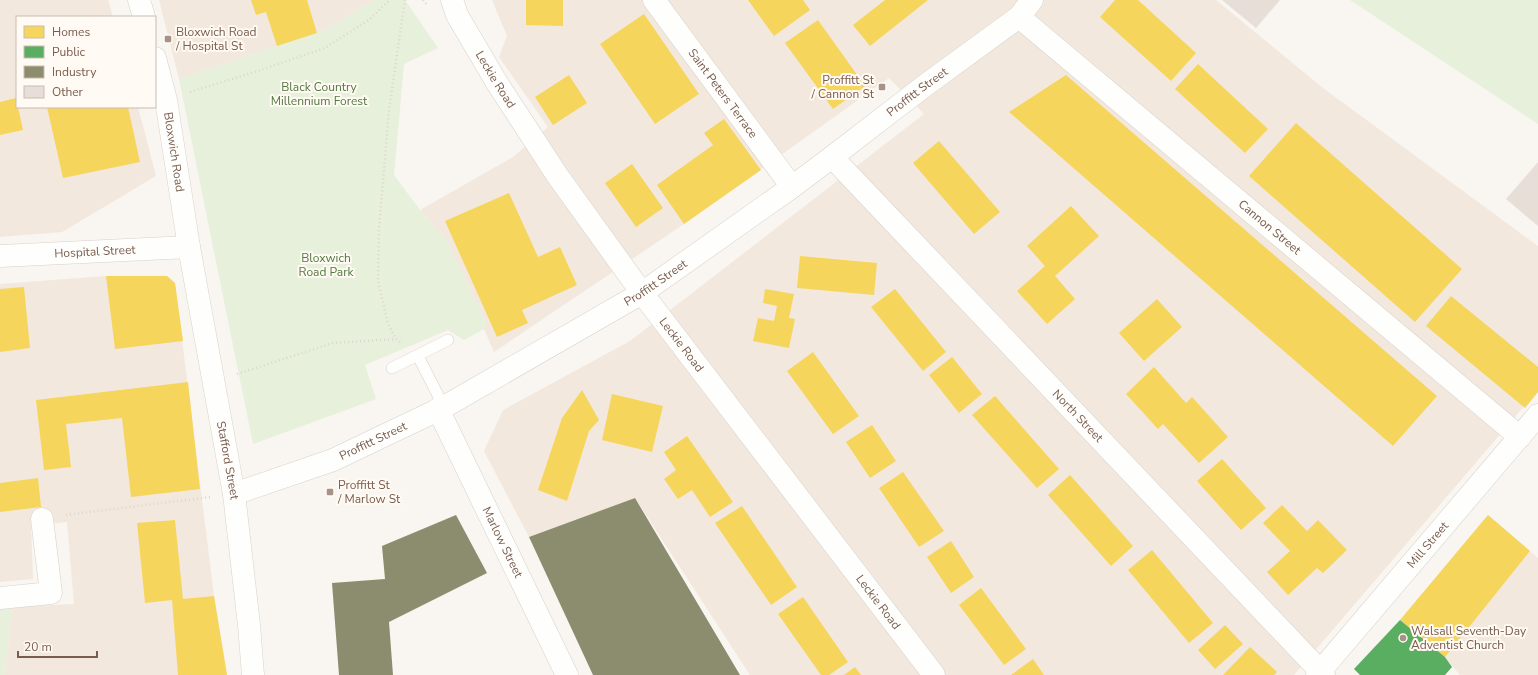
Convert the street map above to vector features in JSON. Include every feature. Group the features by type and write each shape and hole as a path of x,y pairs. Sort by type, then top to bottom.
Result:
{"street":[{"path":"139,0 144,16"},
{"name":"Leckie Road","path":"452,0 458,15 497,83 557,175 642,293 934,675"},
{"name":"Saint Peters Terrace","path":"654,0 792,187"},
{"name":"Proffitt Street","path":"234,494 333,460 441,408 642,293 832,157 1018,17 1032,0"},
{"name":"Cannon Street","path":"1018,17 1520,437"},
{"name":"Bloxwich Road","path":"156,62 166,100 189,247"},
{"name":"North Street","path":"832,157 1321,674"},
{"name":"Hospital Street","path":"0,256 189,247"},
{"name":"Stafford Street","path":"189,247 234,494 249,624 253,675"},
{"name":"Marlow Street","path":"441,408 567,675"},
{"name":"Mill Street","path":"1321,674 1538,415"},
{"path":"0,598 50,593 42,519"}],"lane":[{"path":"392,368 448,340"},
{"path":"418,356 441,408"}],"path":[{"path":"166,100 325,48 370,19 390,0"},
{"path":"405,0 389,110 379,229 378,281 388,324 396,339 418,356"},
{"path":"214,381 333,343 396,339"},
{"path":"42,519 234,494"}],"shaded area":[{"path":"0,0 108,0 113,16 16,16 16,108 138,108 156,176 62,232 0,237"},
{"path":"159,0 374,0 325,30 179,79"},
{"path":"492,0 1216,0 1323,88 1538,246 1538,390 1294,675 750,675 635,498 529,537 484,451 503,410 630,341 924,114 889,78 684,224 494,352 484,329 486,323 446,240 420,210 513,157 548,127 499,57 507,36"},
{"path":"106,276 167,276 175,283 214,596 227,675 5,675 12,607 74,604 67,522 31,526 33,579 0,582 0,284"},
{"path":"1488,515 1538,558 1538,675 1460,675 1445,657 1403,617"}],"green space":[{"name":"Bloxwich Road Park","path":"374,0 405,0 438,48 404,64 394,175 420,210 446,240 486,323 484,329 464,340 448,330 365,365 376,399 253,444 179,79 325,30"},
{"path":"1350,0 1538,0 1538,124"},
{"path":"12,607 5,675 0,675 0,608"}],"building: Homes":[{"path":"251,0 307,0 317,33 277,46 266,12 256,15"},
{"path":"526,0 563,0 563,26 526,25"},
{"path":"748,0 803,0 810,10 774,36"},
{"path":"885,0 928,0 870,46 853,25"},
{"path":"1115,0 1138,0 1196,53 1171,81 1100,17"},
{"path":"644,14 699,94 655,124 600,44"},
{"path":"818,20 865,86 833,109 785,43"},
{"path":"1198,64 1268,129 1245,153 1175,89"},
{"path":"569,75 587,103 553,125 535,97"},
{"path":"1066,75 1437,396 1393,446 1009,112"},
{"path":"16,98 16,108 18,108 23,130 0,135 0,102"},
{"path":"47,108 128,108 140,162 63,178"},
{"path":"724,119 761,170 684,224 657,185 713,145 704,133"},
{"path":"1296,123 1462,269 1415,322 1249,176"},
{"path":"939,141 1000,212 974,234 913,163"},
{"path":"632,164 663,208 636,227 605,183"},
{"path":"509,193 538,257 560,247 577,285 522,310 528,323 497,337 445,221"},
{"path":"1071,206 1099,236 1055,276 1075,299 1047,324 1017,291 1045,266 1027,246"},
{"path":"800,256 877,263 874,295 797,288"},
{"path":"106,276 167,276 175,283 183,341 115,349"},
{"path":"24,287 30,348 0,352 0,289"},
{"path":"765,289 794,294 789,318 795,319 789,348 753,341 758,318 774,321 777,306 763,303"},
{"path":"895,289 946,352 923,371 871,307"},
{"path":"1451,296 1538,367 1538,392 1525,408 1426,326"},
{"path":"1157,299 1182,327 1144,361 1119,333"},
{"path":"813,352 859,416 833,434 787,371"},
{"path":"952,357 982,394 959,413 929,375"},
{"path":"1154,367 1186,403 1192,397 1228,437 1199,463 1163,424 1158,429 1126,394"},
{"path":"188,382 200,489 131,497 122,418 66,424 71,467 44,470 36,400"},
{"path":"582,390 599,420 589,431 567,501 538,490 562,418"},
{"path":"612,394 663,406 652,452 602,440"},
{"path":"995,396 1059,469 1037,488 972,415"},
{"path":"872,425 896,461 870,478 846,442"},
{"path":"687,436 733,502 710,517 692,490 678,499 664,479 676,470 664,452"},
{"path":"1222,459 1266,508 1241,530 1197,481"},
{"path":"903,472 944,531 919,547 879,488"},
{"path":"1070,475 1133,546 1111,566 1048,495"},
{"path":"38,478 41,507 0,512 0,483"},
{"path":"1282,505 1307,531 1318,520 1347,550 1323,573 1317,568 1288,595 1267,572 1290,551 1263,523"},
{"path":"742,506 797,587 771,605 715,523"},
{"path":"1488,515 1530,551 1445,657 1400,620"},
{"path":"175,520 183,599 214,596 227,675 178,675 172,600 145,603 137,523"},
{"path":"951,541 974,577 951,593 927,557"},
{"path":"1152,550 1213,623 1189,643 1128,570"},
{"path":"981,588 1026,649 1004,665 959,605"},
{"path":"803,597 848,662 829,675 821,675 778,614"},
{"path":"1225,625 1243,644 1215,669 1198,650"},
{"path":"1250,647 1277,672 1274,675 1223,675"},
{"path":"1033,659 1044,675 1011,675"},
{"path":"855,667 861,675 844,675"}],"building: Public":[{"name":"Walsall Seventh-Day Adventist Church","path":"1400,620 1445,657 1452,667 1445,675 1360,675 1354,669"}],"building: Industry":[{"path":"635,498 740,675 593,675 529,537"},
{"path":"456,515 487,573 389,622 393,675 339,675 332,583 385,579 382,546"}],"building: Other":[{"path":"1222,0 1280,0 1256,28"},
{"path":"1538,162 1538,226 1506,199"}],"place":[{"name":"Bloxwich Road / Hospital St","path":"168,39"},
{"name":"Proffitt St / Cannon St","path":"882,87"},
{"name":"Proffitt St / Marlow St","path":"330,492"},
{"name":"Walsall Seventh-Day Adventist Church","path":"1403,638"}],"park label":[{"name":"Black Country Millennium Forest","path":"319,94"}]}
